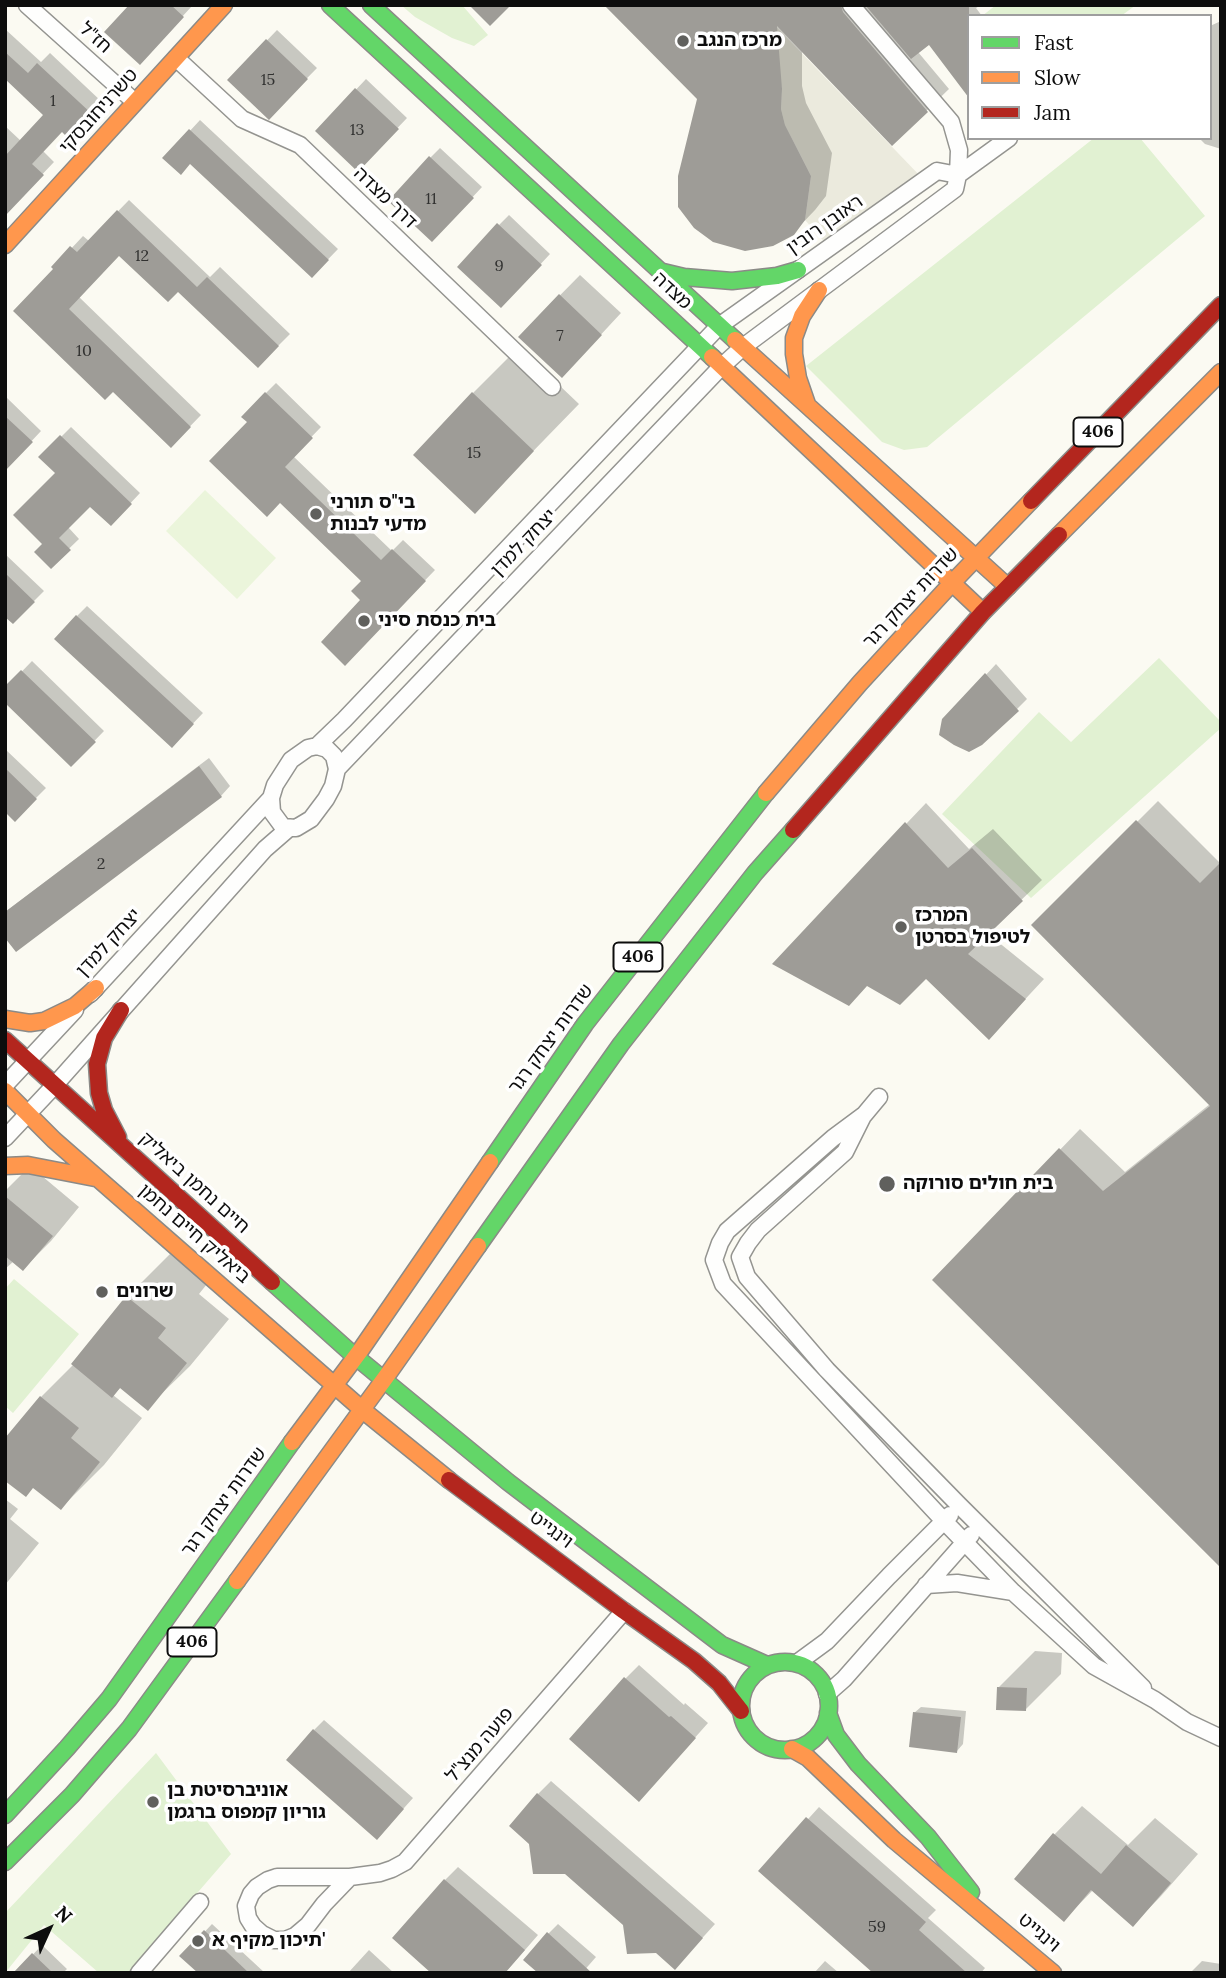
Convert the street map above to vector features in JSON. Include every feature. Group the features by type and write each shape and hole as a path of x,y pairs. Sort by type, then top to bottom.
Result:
{"main road":[{"name":"טשרניחובסקי","path":"5,245 224,5"},
{"name":"מצדה","path":"330,5 699,345 983,612"},
{"name":"מצדה","path":"371,5 719,326 1008,587"},
{"path":"661,271 684,277 732,281 758,279 798,270"},
{"path":"808,407 798,378 794,338 802,316 819,290"},
{"name":"שדרות יצחק רגר","path":"5,1815 51,1767 109,1699 356,1357 585,1024 778,778 952,583 1221,305"},
{"name":"406","path":"5,1862 72,1795 129,1729 362,1409 621,1044 747,883 983,612 1221,372"},
{"path":"5,1019 30,1023 44,1021 75,1006 96,988"},
{"path":"121,1010 104,1038 97,1064 97,1081 104,1110 127,1152"},
{"name":"חיים נחמן ביאליק","path":"5,1040 356,1357"},
{"path":"5,1091 28,1115"},
{"name":"ביאליק חיים נחמן","path":"28,1115 334,1384"},
{"path":"5,1166 28,1165 99,1178"},
{"name":"וינגייט","path":"356,1357 508,1482 687,1619 722,1645 766,1665"},
{"name":"וינגייט","path":"334,1384 430,1465 694,1661 719,1683 741,1711"},
{"path":"776,1662 797,1663 821,1680 827,1694 828,1713 820,1733 803,1746 792,1749 764,1745 753,1736 741,1711 741,1697 746,1684 766,1665 776,1662"},
{"name":"וינגייט","path":"828,1713 836,1735 858,1764 928,1837 997,1924"},
{"name":"וינגייט","path":"792,1749 808,1758 894,1840 1053,1973"}],"street":[{"name":"חז\"ל","path":"27,5 135,102"},
{"path":"851,5 951,122 959,150 958,175"},
{"name":"דרך מצדה","path":"176,58 242,119 300,145 552,387"},
{"name":"ראובן רובין","path":"743,347 955,189 958,175 1006,140"},
{"name":"ראובן רובין","path":"719,326 937,171 958,175"},
{"name":"יצחק למדן","path":"317,746 719,326"},
{"name":"יצחק למדן","path":"337,769 743,347"},
{"path":"5,1138 265,849 288,829 303,825 318,810 333,786 337,769 334,755 327,749 317,746 308,748 291,760 275,785 271,798 272,812 278,822 288,829"},
{"name":"יצחק למדן","path":"5,1085 271,798"},
{"path":"879,1097 864,1115 845,1152 758,1230 740,1257 747,1277 827,1370 1155,1700"},
{"path":"864,1115 833,1138 727,1231 714,1261 723,1284 1013,1592 1094,1665 1155,1700 1187,1723 1221,1738"},
{"path":"797,1663 827,1642 959,1505"},
{"path":"827,1694 844,1679 980,1525"},
{"path":"926,1585 957,1583 1013,1592"},
{"name":"פועה מנצ\"ל","path":"350,1877 295,1936 274,1940 262,1934 248,1918 246,1906 250,1894 268,1880 277,1877 350,1877 380,1873 405,1862 624,1611"},
{"path":"139,1973 200,1902"}],"green space":[{"path":"401,5 462,5 488,35 474,46 452,38 415,17"},
{"path":"996,5 1136,5 1124,14 985,14"},
{"path":"1091,140 1142,140 1205,216 927,447 904,450 882,442 806,366"},
{"path":"205,490 276,558 237,599 166,531"},
{"path":"1159,658 1221,722 1221,728 1031,898 942,814 1039,712 1071,742"},
{"path":"14,1279 79,1334 13,1413 5,1406 5,1289"},
{"name":"אוניברסיטת בן גוריון קמפוס ברגמן","path":"156,1753 231,1854 128,1973 99,1973 44,1925 5,1973 5,1913"}],"shaded area":[{"path":"765,15 924,180 829,247 805,220 811,176 785,125 781,109 782,89"}],"building":[{"path":"129,5 171,5 184,17 140,65 104,32"},
{"path":"469,5 511,5 490,26"},
{"path":"604,5 841,5 843,12 928,112 892,146 777,26 781,109 785,125 811,176 805,220 794,235 773,246 745,251 713,242 694,228 678,207 678,176 697,99"},
{"path":"865,5 969,5 967,95 929,45 911,59"},
{"path":"266,39 308,79 269,120 227,80"},
{"path":"5,52 28,73 37,63 92,114 69,139 62,132 32,164 44,175 5,216 5,156 43,115 5,79"},
{"path":"355,88 399,129 358,172 315,131"},
{"path":"189,129 329,260 312,278 190,164 181,175 162,158"},
{"path":"429,156 474,198 432,242 388,201"},
{"path":"117,210 197,287 207,277 279,346 258,368 178,292 168,302 119,256 69,309 191,427 171,448 113,392 105,400 13,311 53,269 51,267 70,246 77,252"},
{"path":"497,223 542,265 501,308 457,267"},
{"path":"559,294 602,335 562,378 518,337"},
{"path":"265,392 313,438 285,467 381,560 392,549 426,581 345,666 321,642 360,600 351,591 361,581 280,503 267,517 209,461 247,422 241,417"},
{"path":"472,392 534,451 475,514 413,455"},
{"path":"5,416 33,442 5,471"},
{"path":"60,435 132,504 111,526 90,507 59,538 71,550 51,569 34,552 42,544 13,515 55,473 38,457"},
{"path":"5,573 35,602 13,624 5,617"},
{"path":"76,615 194,724 172,748 54,639"},
{"path":"21,670 96,742 71,767 5,703 5,686"},
{"path":"985,673 1019,711 982,745 969,752 939,735 942,719"},
{"path":"199,766 222,797 16,952 5,938 5,912"},
{"path":"5,768 37,799 15,822 5,812"},
{"path":"1136,820 1200,883 1221,862 1221,1568 932,1280 1059,1148 1103,1191 1210,1106 1031,925"},
{"name":"המרכז לטיפול בסרטן","path":"905,822 948,868 972,848 1023,901 968,954 1026,999 989,1040 926,979 900,1005 867,986 849,1006 772,964"},
{"path":"5,1196 53,1236 23,1271 5,1256"},
{"path":"126,1296 166,1328 158,1338 187,1363 148,1411 120,1388 112,1398 71,1364"},
{"path":"40,1396 79,1428 71,1438 100,1462 61,1510 33,1488 26,1497 5,1481 5,1438"},
{"path":"624,1677 696,1738 639,1802 569,1739"},
{"path":"997,1687 1027,1688 1026,1711 996,1710"},
{"path":"913,1712 961,1717 957,1753 909,1747"},
{"path":"313,1729 404,1809 377,1840 286,1760"},
{"path":"537,1793 703,1938 675,1970 656,1953 627,1954 623,1925 565,1874 533,1874 529,1844 509,1826"},
{"path":"806,1817 926,1922 919,1930 967,1973 873,1973 758,1871"},
{"path":"1053,1833 1101,1874 1126,1845 1171,1883 1133,1927 1091,1890 1064,1922 1014,1879"},
{"path":"444,1879 525,1950 505,1973 431,1973 392,1938"},
{"name":"תיכון מקיף א'","path":"204,1930 249,1973 198,1973 179,1956"},
{"path":"547,1932 592,1973 538,1973 523,1960"},
{"path":"32,1953 53,1973 13,1973"}],"traffic: fast":[{"path":"330,5 712,357"},
{"path":"371,5 735,340"},
{"path":"663,272 684,277 732,281 777,276 798,270"},
{"path":"490,1162 585,1024 766,793"},
{"path":"478,1246 621,1044 755,873 793,830"},
{"path":"272,1282 350,1352 508,1482 722,1645 767,1665"},
{"path":"5,1815 109,1699 292,1442"},
{"path":"5,1862 72,1795 129,1729 237,1581"},
{"path":"785,1662 802,1666 816,1675 825,1689 829,1706 825,1723 816,1737 802,1746 785,1750 768,1746 754,1737 745,1723 741,1706 745,1689 754,1675 768,1666 785,1662"},
{"path":"828,1713 836,1735 858,1764 928,1837 971,1892"}],"traffic: slow":[{"path":"5,245 224,5"},
{"path":"807,404 798,378 794,338 802,316 819,290"},
{"path":"735,340 1008,587"},
{"path":"712,357 983,612"},
{"path":"1059,535 1221,372"},
{"path":"766,793 860,683 1031,501"},
{"path":"5,1019 30,1023 44,1021 75,1006 96,988"},
{"path":"5,1091 54,1140 365,1412 449,1480"},
{"path":"292,1442 360,1351 490,1162"},
{"path":"5,1166 28,1165 95,1178"},
{"path":"237,1581 478,1246"},
{"path":"792,1749 808,1758 894,1840 1053,1973"}],"traffic: jam":[{"path":"1031,501 1221,305"},
{"path":"793,830 983,612 1059,535"},
{"path":"118,1137 104,1110 99,1093 97,1064 104,1038 121,1010"},
{"path":"5,1040 272,1282"},
{"path":"449,1480 694,1661 719,1683 741,1711"}],"place":[{"name":"מרכז הנגב","path":"683,41"},
{"name":"בי\"ס תורני מדעי לבנות","path":"316,514"},
{"name":"בית כנסת סיני","path":"364,621"},
{"name":"המרכז לטיפול בסרטן","path":"901,927"},
{"name":"בית חולים סורוקה","path":"887,1184"},
{"name":"שרונים","path":"102,1292"},
{"name":"אוניברסיטת בן גוריון קמפוס ברגמן","path":"153,1802"},
{"name":"תיכון מקיף א'","path":"198,1941"}]}
